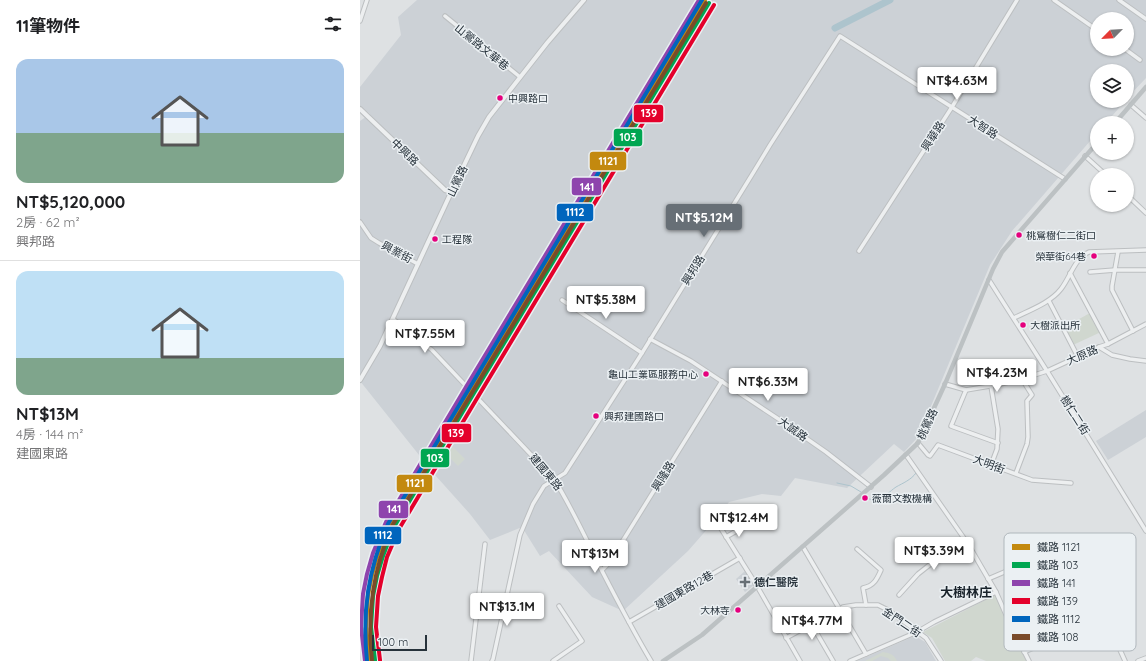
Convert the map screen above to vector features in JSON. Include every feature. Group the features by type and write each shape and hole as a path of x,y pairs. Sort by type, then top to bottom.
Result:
{"main road":[{"path":"1134,101 1146,87"},
{"path":"1121,116 1128,108"},
{"name":"桃鶯路","path":"663,661 702,635 736,606 871,487 918,443 1002,252 1090,151"}],"street":[{"path":"360,21 367,0"},
{"name":"山鶯路","path":"360,380 394,318 478,136 489,117 547,43 584,0"},
{"name":"興華路","path":"859,250 952,107 1017,0"},
{"path":"1054,0 1090,25"},
{"path":"1119,0 1146,19"},
{"name":"山鶯路文華巷","path":"445,16 520,78"},
{"name":"大智路","path":"840,36 1065,179"},
{"name":"興邦路","path":"492,661 520,535 533,504 544,486 565,474 642,353 770,145 840,36"},
{"path":"1134,56 1140,60"},
{"path":"1134,108 1146,118"},
{"name":"中興路","path":"360,109 445,190 452,192"},
{"path":"1085,156 1098,168"},
{"path":"1134,201 1146,212"},
{"name":"興業街","path":"360,222 372,238 418,264"},
{"path":"1014,318 1049,301 1062,288 1082,255 1089,252 1146,250"},
{"path":"1118,252 1112,290 1133,331"},
{"path":"1090,272 1146,270"},
{"path":"1070,273 1108,344"},
{"name":"樹仁二街","path":"989,280 1146,531"},
{"path":"562,300 642,353"},
{"path":"1049,301 1078,357"},
{"name":"建國東路","path":"394,318 432,350 554,479 568,501 602,570 650,661"},
{"name":"大原路","path":"945,384 966,390 1022,379 1047,371 1108,344 1146,324"},
{"name":"大誠路","path":"650,339 692,361 722,381 826,452 871,487"},
{"path":"1099,347 1112,355 1146,361"},
{"path":"1016,473 1027,444 1027,401 1032,395 1022,379"},
{"name":"興隆路","path":"602,570 609,563 722,381"},
{"path":"991,386 998,429 998,443 991,465"},
{"path":"966,390 951,426 998,443"},
{"name":"大明街","path":"918,443 930,456 938,445 1032,480 1070,483"},
{"path":"906,455 968,544 996,592 1004,610"},
{"path":"375,661 373,633 374,598 377,578 386,549 430,475"},
{"path":"726,537 745,526"},
{"path":"720,527 757,586 800,661"},
{"path":"471,661 485,544"},
{"path":"899,595 918,574 937,559 968,544"},
{"path":"803,547 866,654"},
{"path":"857,549 881,570 877,579 871,586 863,588 866,605"},
{"name":"建國東路12巷","path":"629,622 740,558"},
{"path":"988,579 1004,572"},
{"path":"850,661 918,632 934,622 996,592"},
{"name":"金門二街","path":"786,638 843,607 878,605 888,610 926,638 941,661"},
{"path":"553,661 582,641 559,606"},
{"path":"805,613 833,661"},
{"path":"1121,651 1125,661"},
{"path":"1024,652 1029,661"},
{"path":"1138,661 1146,658"}],"shaded area":[{"path":"417,0 1146,0 1146,78 1134,91 1134,64 1090,64 1090,108 1119,108 1112,116 1090,116 1090,141 1012,231 990,265 918,437 904,452 894,444 847,488 795,478 781,496 762,494 729,502 688,551 623,611 592,597 549,551 540,556 522,527 490,540 470,514 427,466 360,381 360,121 370,114 360,106 360,87 401,35 398,17"},
{"path":"1090,313 1101,332 1073,345 1063,328"},
{"path":"1146,410 1146,437 1108,460 1096,441"},
{"path":"453,447 465,459 458,466 446,454"},
{"name":"德仁醫院","path":"745,571 754,585 745,592 736,579"},
{"path":"995,595 1004,612 1004,651 1024,651 1029,661 986,661 976,657 971,661 945,661 932,638 923,632"},
{"path":"915,636 925,642 936,661 857,661"},
{"path":"883,652 893,655 897,661 891,661 888,658 881,656 872,661 865,661"}],"waterway":[{"path":"835,28 890,0"},
{"path":"863,495 871,500 880,499 916,473"},
{"path":"837,483 851,486 861,492"}],"rail line":[{"name":"141","path":"365,661 361,627 363,594 373,553 386,522 699,0"},
{"name":"1112","path":"367,661 365,625 368,591 371,574 388,524 702,0"},
{"name":"1121","path":"370,661 366,627 368,595 378,554 390,525 705,0"},
{"name":"108","path":"372,660 370,625 373,592 380,559 392,526 706,3"},
{"name":"103","path":"375,660 371,627 373,596 383,556 394,527 709,3"},
{"name":"139","path":"380,660 376,627 378,596 387,557 399,529 714,5"}],"place":[{"name":"中興路口","path":"500,98"},
{"name":"桃鶯樹仁二街口","path":"1019,235"},
{"name":"工程隊","path":"435,239"},
{"name":"榮華街64巷","path":"1094,256"},
{"name":"大樹派出所","path":"1023,325"},
{"name":"龜山工業區服務中心","path":"706,374"},
{"name":"興邦建國路口","path":"596,416"},
{"name":"薇爾文教機構","path":"865,498"},
{"name":"德仁醫院","path":"745,582"},
{"name":"大林寺","path":"738,610"}],"district":[{"name":"大樹林庄","path":"966,592"}]}
